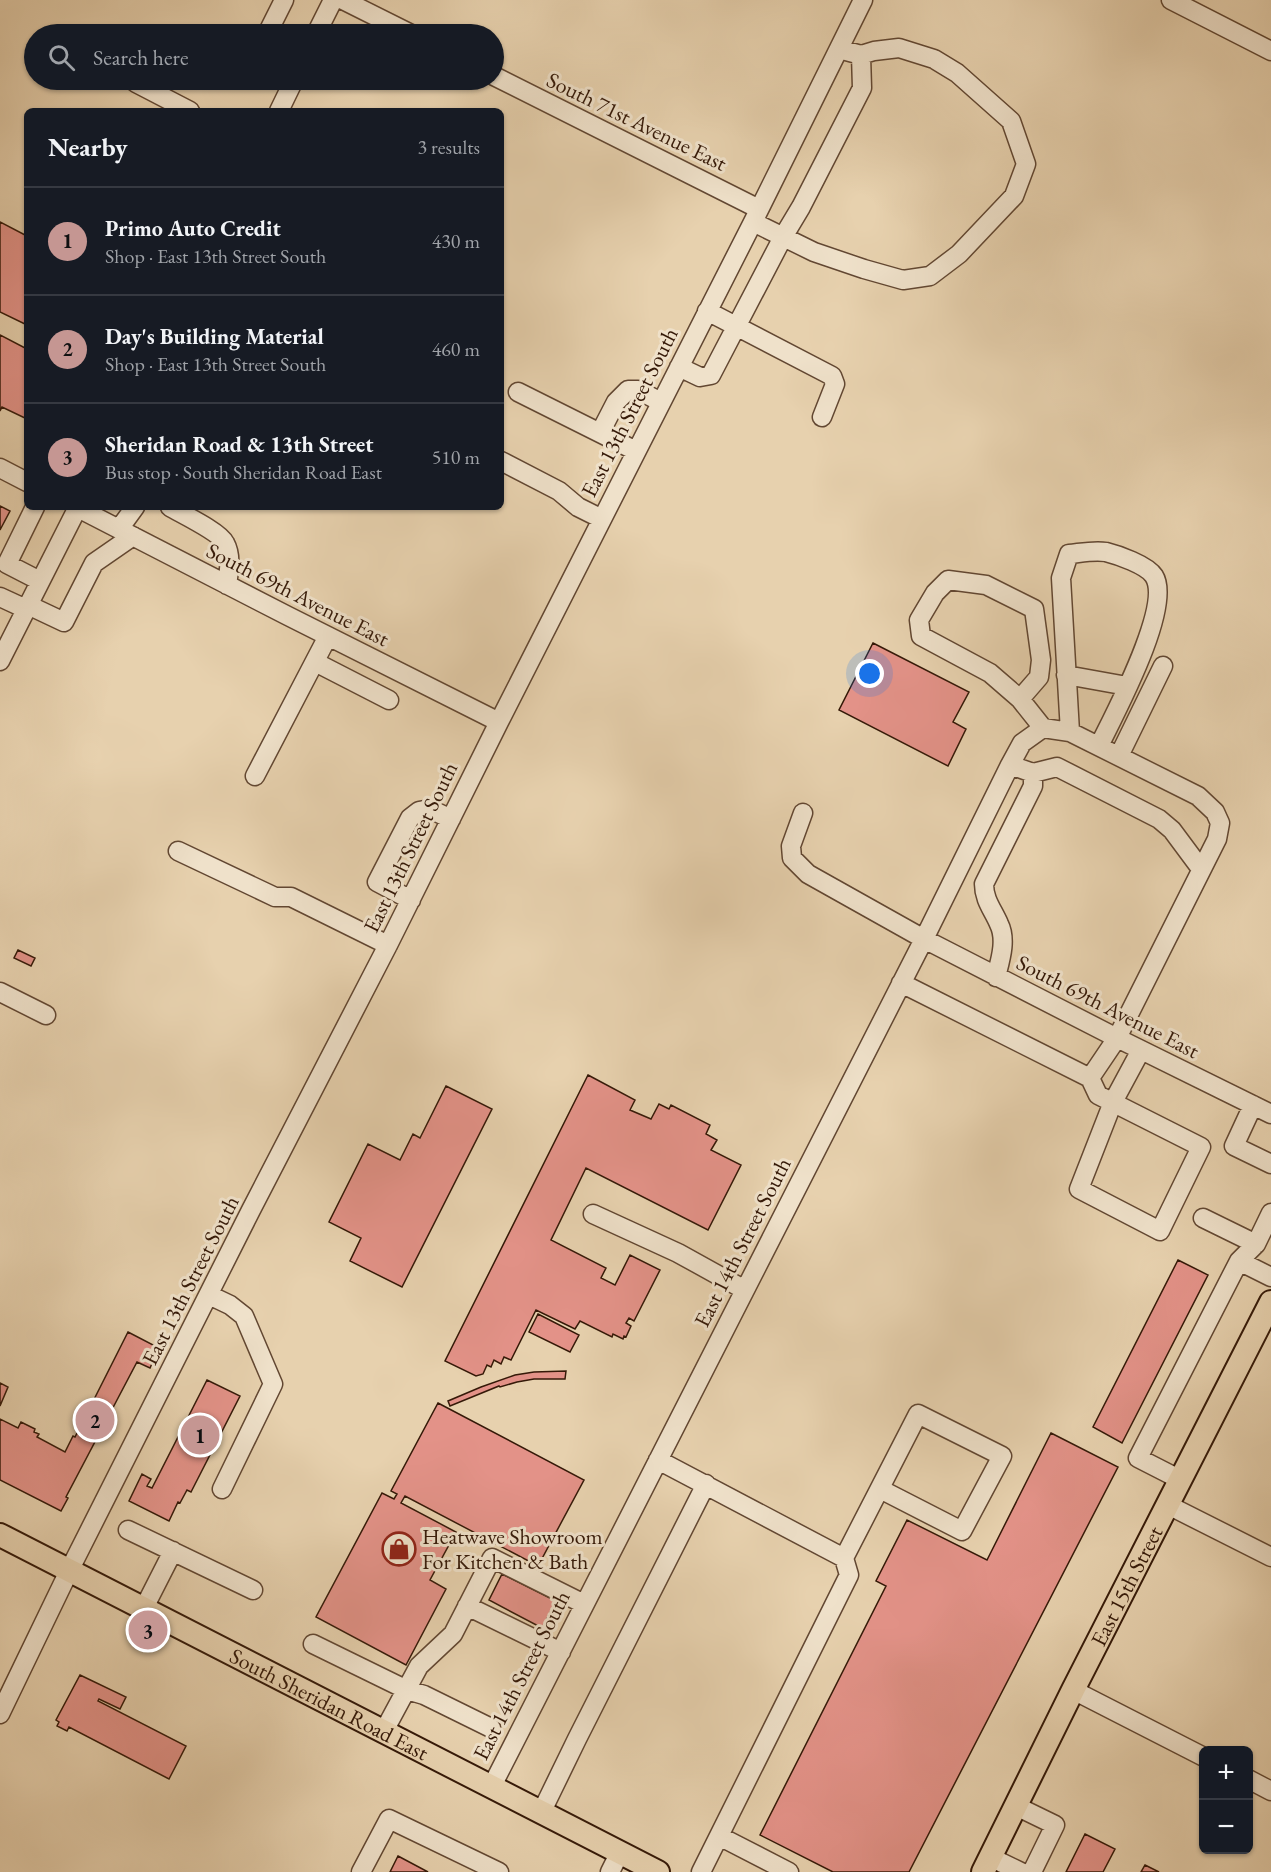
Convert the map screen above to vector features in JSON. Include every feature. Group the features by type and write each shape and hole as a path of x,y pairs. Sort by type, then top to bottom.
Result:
{"main road":[{"name":"East 15th Street","path":"987,1865 1180,1480 1268,1315"},
{"name":"South Sheridan Road East","path":"0,1535 542,1811 615,1862 658,1872"}],"street":[{"path":"272,24 284,0"},
{"path":"321,24 333,0"},
{"path":"343,0 391,24"},
{"name":"East 13th Street South","path":"0,1714 69,1571 411,900 863,0"},
{"path":"1171,0 1271,51"},
{"name":"South 71st Avenue East","path":"504,81 756,215 783,237 814,252 903,280 930,276 959,254 1014,196 1026,164 1011,121 957,73 934,59 899,48 861,55"},
{"path":"679,367 700,377 711,375 862,88 861,55 839,50"},
{"path":"148,90 184,108"},
{"path":"280,108 289,90"},
{"path":"721,285 750,300"},
{"path":"707,311 832,376 835,384 822,417"},
{"path":"600,433 616,402 628,390 638,390 661,402"},
{"path":"518,392 636,451"},
{"path":"504,462 560,491 578,507 602,519"},
{"path":"0,468 24,480"},
{"path":"34,510 7,564 40,581"},
{"path":"0,661 76,510"},
{"name":"South 69th Avenue East","path":"83,510 499,722"},
{"path":"0,597 64,622 94,563 126,533 134,510"},
{"path":"175,510 225,541 230,559 227,585"},
{"path":"1070,732 1061,578 1069,554 1105,552 1134,562 1151,572 1156,579 1158,604 1145,648 1099,747"},
{"path":"1020,699 1039,676 1041,660 1034,609 986,585 948,580 935,593 919,620 921,636 990,673 1020,699 1043,728 1070,732 1198,796 1215,812 1220,823 1217,839 1117,1038 1090,1078"},
{"path":"255,776 328,636"},
{"path":"315,662 389,700"},
{"path":"1119,756 1163,666"},
{"path":"1066,675 1127,686"},
{"name":"East 14th Street South","path":"492,1786 746,1290 1010,765 1022,743 1043,728"},
{"path":"1010,765 1034,773 1057,767 1159,819 1172,831 1201,869"},
{"path":"996,976 1002,955 1001,927 984,894 984,884 1033,786 1034,773"},
{"path":"411,900 377,882 410,818 419,811 430,809 451,819"},
{"name":"South 69th Avenue East","path":"803,813 790,846 792,858 808,874 924,939 1271,1114"},
{"path":"178,850 275,897 291,897 388,945"},
{"path":"955,876 984,884"},
{"path":"901,983 1090,1078 1098,1095 1113,1102 1202,1147 1160,1231 1079,1189 1113,1102 1141,1050"},
{"path":"0,992 46,1016"},
{"path":"1253,1105 1234,1146 1271,1164"},
{"path":"1180,1480 1138,1458 1239,1261 1256,1244 1271,1213"},
{"path":"593,1214 678,1253 746,1290"},
{"path":"1203,1218 1256,1244"},
{"path":"1239,1261 1271,1277"},
{"path":"209,1295 230,1305 244,1316 273,1384 222,1489"},
{"path":"701,1872 849,1575 844,1558 918,1414 1002,1456 962,1531 880,1489"},
{"path":"658,1460 844,1558"},
{"path":"542,1811 706,1484"},
{"path":"1168,1505 1271,1557"},
{"path":"128,1530 253,1590"},
{"path":"144,1608 173,1551"},
{"path":"384,1731 419,1666 453,1634 492,1558 584,1604"},
{"path":"467,1606 561,1652"},
{"path":"313,1644 491,1728"},
{"path":"1073,1690 1199,1755"},
{"path":"1253,1782 1271,1791"},
{"path":"1016,1806 1055,1825 1032,1872"},
{"path":"361,1872 389,1819 499,1872"},
{"path":"719,1836 789,1872"},
{"path":"987,1865 1021,1872"}],"building":[{"path":"0,222 24,234 24,324 0,312"},
{"path":"0,335 24,347 24,418 2,407 0,411"},
{"path":"0,506 10,511 0,530"},
{"path":"873,643 969,692 953,722 966,729 948,766 839,710"},
{"path":"18,950 35,958 31,966 14,958"},
{"path":"588,1075 635,1100 630,1110 651,1119 659,1104 669,1109 671,1105 710,1125 706,1134 717,1140 711,1150 741,1165 708,1230 586,1168 551,1240 606,1268 601,1278 615,1285 630,1255 660,1270 634,1321 629,1318 626,1323 631,1326 626,1337 624,1336 623,1339 613,1334 612,1337 580,1321 575,1329 536,1310 511,1360 504,1357 501,1364 494,1360 491,1367 487,1365 483,1374 476,1376 445,1361"},
{"path":"446,1086 492,1109 402,1287 350,1261 361,1238 329,1222 368,1144 400,1160 413,1134 420,1138"},
{"path":"1178,1260 1208,1275 1122,1443 1093,1427"},
{"path":"538,1314 579,1335 570,1352 529,1332"},
{"path":"128,1332 159,1348 150,1368 137,1362 66,1497 68,1498 61,1511 0,1480 0,1419 18,1428 21,1422 35,1429 34,1432 39,1434 37,1437 65,1452 73,1436 75,1437"},
{"path":"566,1371 565,1379 534,1379 517,1382 499,1386 450,1406 448,1401 515,1375"},
{"path":"207,1380 240,1396 191,1492 187,1490 169,1521 129,1501 142,1474 151,1479 147,1486 152,1488"},
{"path":"0,1383 8,1387 0,1406"},
{"name":"Heatwave Showroom For Kitchen & Bath","path":"438,1403 584,1480 538,1566 405,1496 401,1503 456,1532 430,1580 446,1589 406,1665 316,1617 382,1493 394,1499 397,1494 391,1491"},
{"path":"1051,1433 1118,1467 909,1872 833,1872 760,1835 886,1586 876,1581 907,1520 987,1560"},
{"path":"502,1574 556,1601 542,1628 489,1600"},
{"path":"80,1675 126,1697 120,1709 99,1699 98,1701 186,1746 169,1779 69,1727 67,1731 57,1726 59,1722 56,1720"},
{"path":"1085,1834 1115,1849 1103,1872 1066,1872"},
{"path":"398,1856 428,1872 390,1872"},
{"path":"1145,1865 1159,1872 1141,1872"}],"place":[{"name":"Day's Building Material","path":"95,1420"},
{"name":"Primo Auto Credit","path":"200,1435"},
{"name":"Heatwave Showroom For Kitchen & Bath","path":"399,1549"},
{"name":"Sheridan Road & 13th Street","path":"148,1630"}]}
